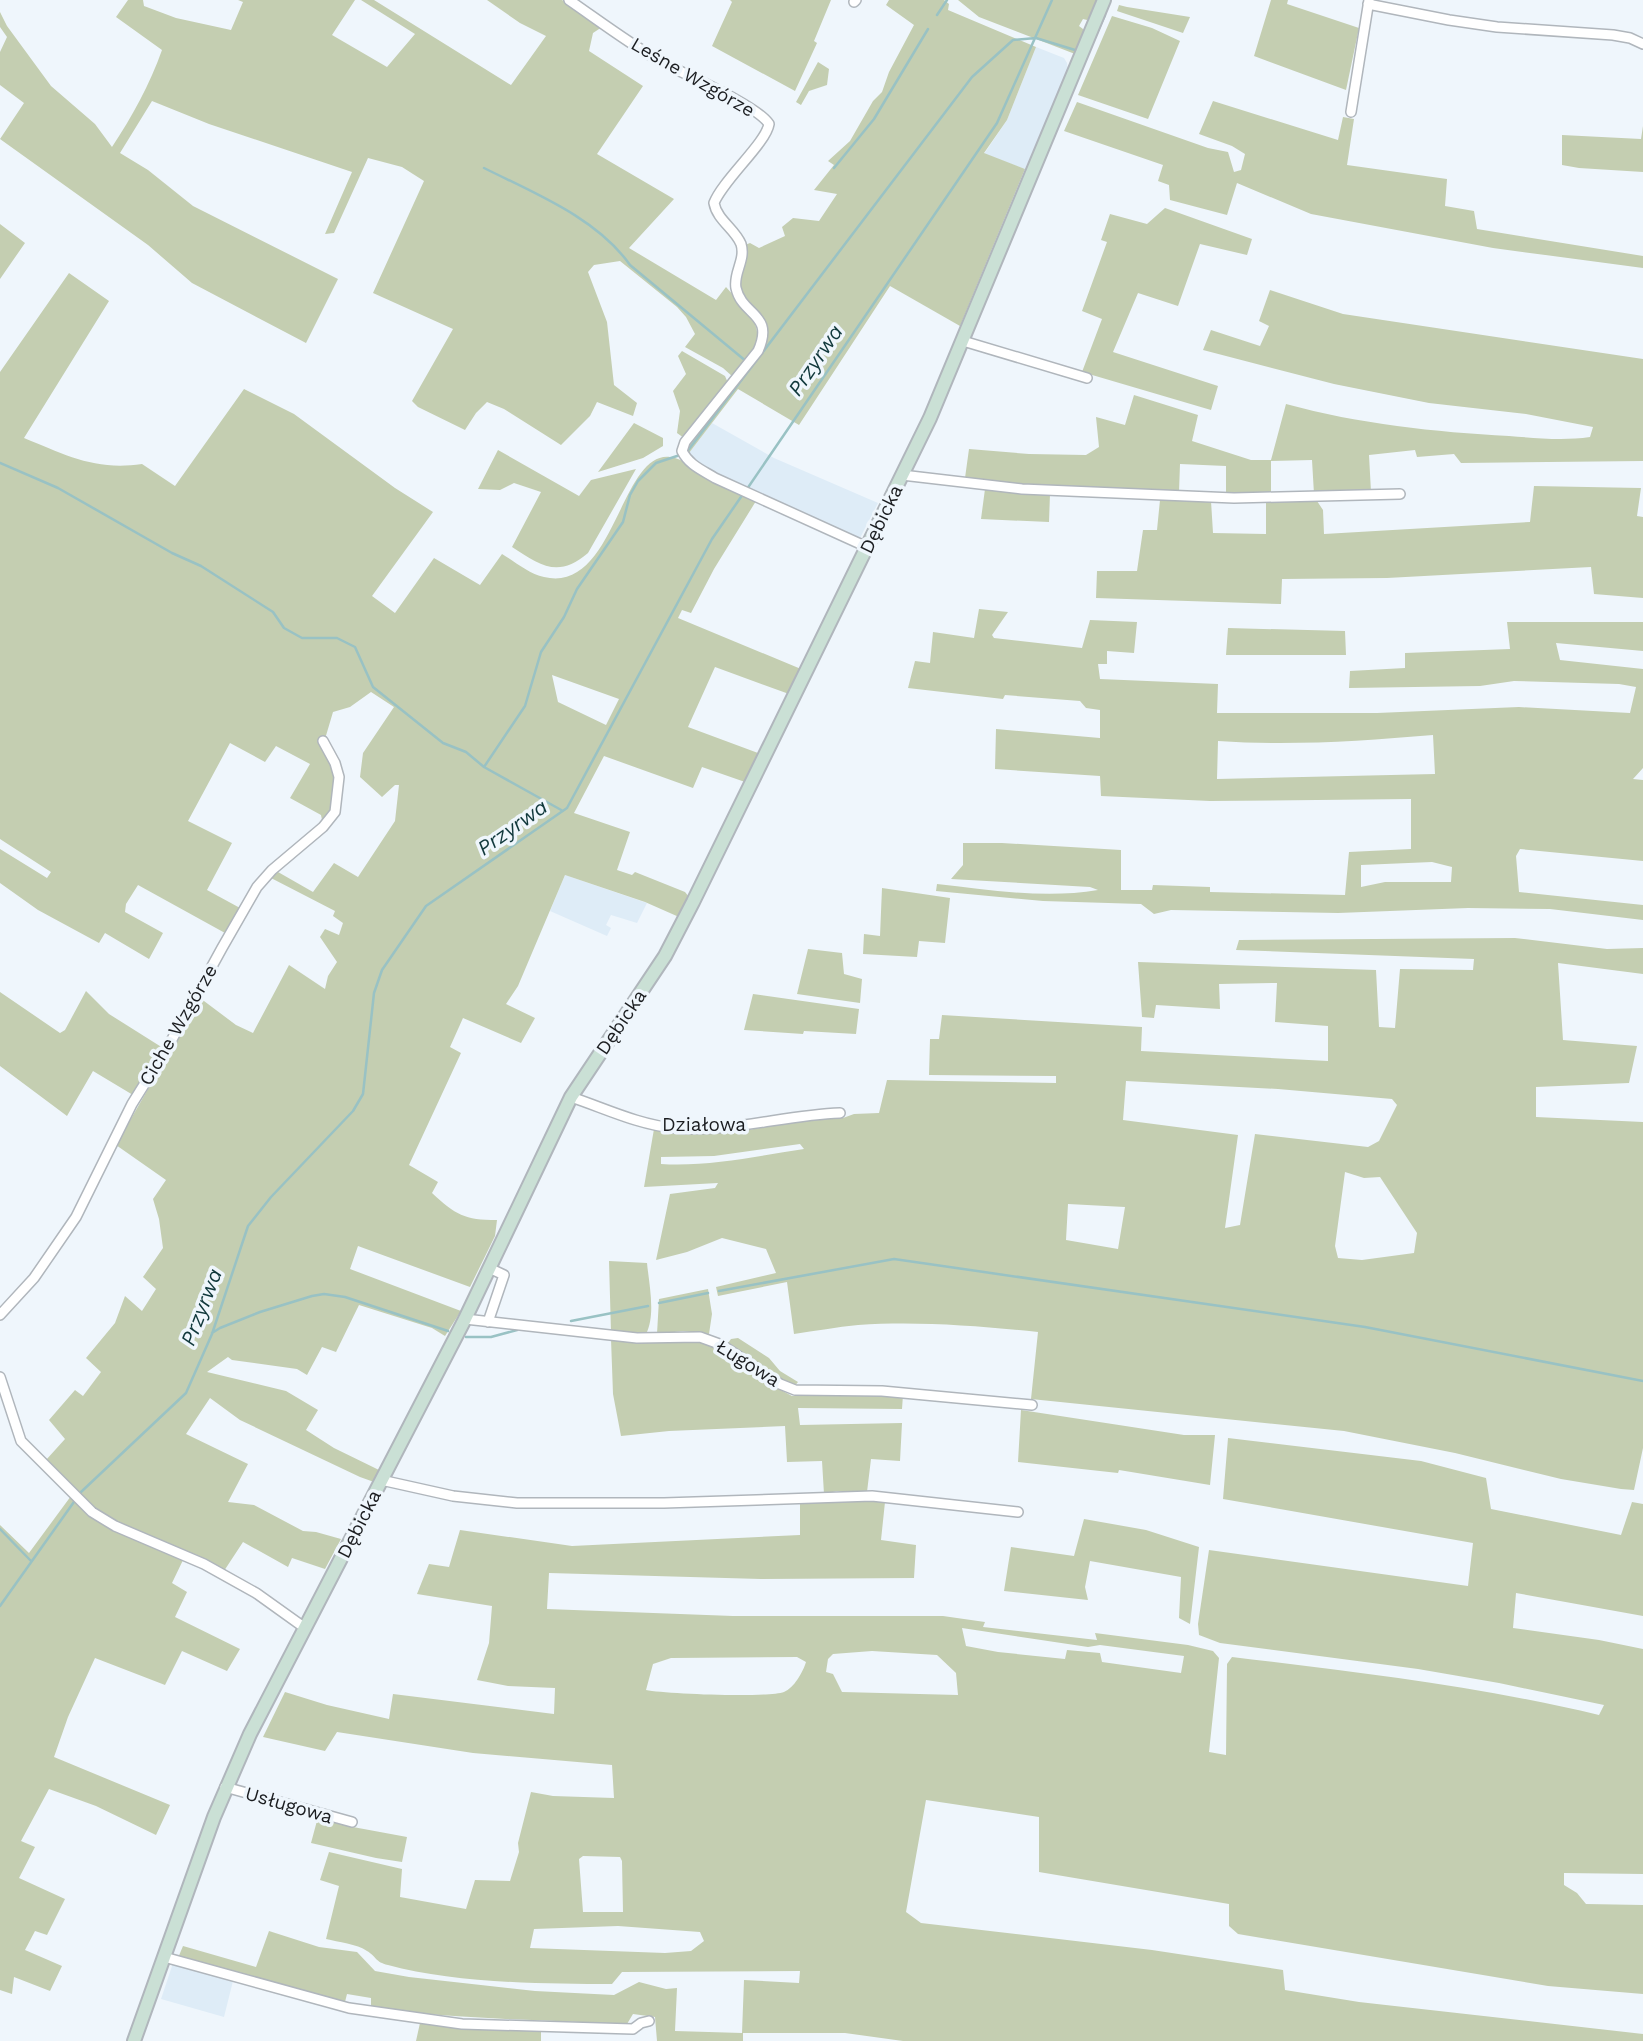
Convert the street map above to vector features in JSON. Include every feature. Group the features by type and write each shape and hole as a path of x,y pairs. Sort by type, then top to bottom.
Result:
{"street":[{"name":"Leśne Wzgórze","path":"569,0 657,59 743,104 769,124 767,132 737,168 714,203 717,212 742,247 742,261 736,285 741,298 759,317 763,337 758,351 690,435 682,451 692,464 739,490 867,547"},
{"name":"Dębicka","path":"134,2041 225,1787 465,1319 571,1097 665,956 867,547 930,418 1104,0"},
{"path":"1351,112 1368,2 1449,20 1497,27 1630,37 1643,44"},
{"path":"963,341 1087,378"},
{"path":"902,475 1022,489 1234,498 1400,494"},
{"name":"Ciche Wzgórze","path":"0,1315 34,1278 76,1217 132,1104 170,1043 257,887 272,870 323,827 335,812 339,777 323,741"},
{"name":"Działowa","path":"571,1097 649,1123 674,1128 726,1127 840,1114"},
{"path":"488,1322 504,1275 489,1268"},
{"name":"Ługowa","path":"465,1319 637,1338 686,1336 710,1339 731,1350 780,1384 795,1390 882,1391 1032,1405"},
{"path":"0,1377 21,1441 101,1519 187,1556 230,1578 305,1628"},
{"path":"381,1480 453,1496 517,1503 704,1502 872,1496 1017,1512"},
{"name":"Usługowa","path":"225,1787 352,1822"},
{"path":"164,1957 328,2003 462,2024 632,2029 649,2021"}],"shaded area":[{"path":"1036,47 1064,58 1068,71 1025,169 984,154 1007,120"},
{"path":"712,423 774,458 878,503 860,538 830,528 697,465 689,453"},
{"path":"565,875 647,903 637,923 611,915 606,925 611,928 607,936 550,911"},
{"path":"173,1963 233,1981 224,2017 161,1999"}],"green space":[{"path":"128,0 143,0 144,6 176,18 231,30 243,2 238,0 355,0 332,35 387,67 415,34 361,0 374,0 511,85 546,36 520,23 487,0 562,0 602,27 593,33 589,51 643,86 597,154 674,199 629,248 716,300 726,287 754,321 757,339 753,350 733,377 723,368 685,347 695,334 686,317 620,261 594,265 588,272 607,322 614,385 637,403 633,416 597,402 590,416 561,445 504,409 487,402 465,430 418,407 412,401 453,329 373,293 424,181 402,167 368,158 334,233 325,234 352,172 209,124 152,101 120,153 148,170 193,206 338,279 306,343 192,283 148,245 0,139 24,103 0,85 0,52 7,37 0,27 0,12 7,26 51,86 95,124 112,147 140,100 162,50 116,17"},
{"path":"730,0 831,0 814,41 817,43 795,91 712,46 732,2"},
{"path":"889,0 944,0 949,4 948,10 1036,47 1007,120 984,153 1025,169 960,326 890,286 799,425 738,389 689,456 685,450 690,438 754,359 765,324 740,288 745,245 750,243 759,248 785,236 782,227 793,218 819,221 837,194 814,190 834,165 828,161 850,141 873,101 882,92 889,72 914,25 886,5"},
{"path":"958,0 1099,0 1093,16 1087,20 1083,19 1079,26 1083,29 1084,36 1075,54 979,17"},
{"path":"1271,0 1288,0 1287,4 1359,28 1346,90 1254,56"},
{"path":"1119,5 1190,17 1183,33 1117,11"},
{"path":"1112,16 1152,28 1180,41 1148,119 1078,95"},
{"path":"818,62 829,69 827,85 809,91 801,105 796,102"},
{"path":"1213,101 1338,140 1343,117 1354,119 1347,165 1447,179 1445,206 1474,211 1477,229 1643,256 1643,268 1493,248 1311,214 1237,183 1227,215 1170,200 1169,185 1158,181 1163,165 1064,131 1077,102 1208,148 1228,152 1234,172 1241,170 1245,154 1232,146 1199,134"},
{"path":"1643,126 1643,172 1562,165 1562,135 1641,139"},
{"path":"1165,208 1252,239 1247,255 1200,244 1178,306 1138,293 1113,352 1218,386 1211,410 1082,372 1102,319 1082,311 1107,242 1101,240 1110,214 1147,224"},
{"path":"0,224 25,243 0,279"},
{"path":"69,273 109,301 24,438 81,460 125,466 142,464 175,486 244,389 294,414 395,488 433,512 372,596 395,613 434,558 480,585 502,554 544,577 568,576 587,565 602,545 639,476 653,461 670,457 680,460 713,481 756,501 714,569 691,613 682,610 678,618 801,669 789,694 715,667 688,727 758,753 745,782 702,767 693,788 604,756 574,813 630,832 617,870 632,875 635,872 685,892 689,897 679,917 645,902 565,875 518,986 506,1004 535,1018 521,1043 463,1018 450,1047 461,1053 409,1165 438,1182 432,1193 454,1211 476,1219 497,1220 495,1236 470,1287 358,1246 350,1269 461,1311 445,1336 432,1328 359,1305 336,1352 322,1347 307,1375 297,1369 232,1360 228,1357 207,1372 286,1391 318,1410 306,1430 334,1448 379,1470 374,1482 360,1477 240,1420 210,1398 186,1434 248,1464 228,1502 254,1505 303,1531 341,1539 325,1569 292,1558 288,1567 243,1542 224,1571 197,1555 117,1524 99,1513 46,1460 65,1439 49,1420 75,1390 83,1396 101,1372 86,1358 115,1323 125,1296 142,1311 156,1289 143,1277 163,1248 153,1199 166,1180 116,1145 200,998 236,1025 253,1033 289,965 325,989 328,976 337,962 320,937 325,929 339,935 343,923 333,916 335,911 271,878 278,872 313,892 334,863 358,877 395,821 399,785 395,785 382,797 360,777 363,753 394,707 371,692 350,707 333,712 325,739 319,737 322,750 335,773 332,814 322,820 321,815 290,798 310,764 276,746 265,762 230,743 188,821 232,843 207,890 240,908 225,933 138,885 126,904 125,912 163,933 149,959 105,933 99,943 38,910 0,883 0,849 47,878 51,872 0,839 0,372","holes":["552,675 619,699 606,725 558,702"]},
{"path":"1270,290 1343,314 1643,359 1643,461 1461,463 1454,454 1417,457 1415,450 1369,455 1371,492 1314,494 1312,460 1271,461 1271,494 1226,495 1226,466 1180,464 1179,492 1029,486 965,478 969,449 1086,455 1099,447 1096,417 1125,425 1134,395 1198,415 1192,441 1251,460 1271,460 1286,404 1341,417 1425,429 1550,439 1590,437 1593,427 1526,414 1429,403 1334,384 1203,350 1211,330 1260,346 1269,326 1259,321"},
{"path":"682,351 725,376 728,383 684,438 677,433 680,411 673,391 686,374 678,356"},
{"path":"634,423 663,438 663,446 643,458 598,472"},
{"path":"498,450 579,496 591,480 636,469 588,553 567,566 549,566 540,564 512,547 541,492 514,483 500,490 478,489"},
{"path":"1534,486 1641,488 1637,516 1643,517 1643,598 1594,594 1591,567 1387,578 1282,579 1281,604 1096,598 1097,571 1137,571 1143,530 1157,530 1160,500 1211,501 1213,533 1266,534 1266,502 1317,501 1323,510 1324,534 1530,522"},
{"path":"985,489 1050,494 1049,522 981,519"},
{"path":"979,609 1008,612 992,635 994,638 1082,648 1090,620 1137,622 1134,653 1107,651 1107,664 1098,664 1100,679 1218,684 1217,713 1377,713 1519,707 1630,713 1636,687 1619,684 1514,681 1480,686 1349,688 1350,671 1405,668 1405,653 1510,649 1507,622 1643,622 1643,651 1556,643 1560,660 1643,669 1643,768 1633,779 1643,780 1643,861 1520,849 1516,856 1519,892 1643,905 1643,920 1550,909 1468,908 1338,913 1171,910 1154,914 1141,904 1043,901 936,891 937,884 1038,894 1098,890 1090,887 951,879 963,865 963,843 1121,850 1121,890 1152,890 1153,885 1210,887 1210,892 1345,895 1349,852 1411,849 1411,799 1210,801 1101,796 1100,776 995,769 996,729 1100,738 1100,710 1086,708 1080,701 1005,695 1003,699 908,688 915,661 930,663 933,632 974,638","holes":["1433,735 1435,774 1217,779 1218,741 1299,743","1432,862 1452,867 1451,882 1385,882 1361,887 1361,865"]},
{"path":"1228,628 1345,631 1346,655 1226,655"},
{"path":"882,888 950,898 945,943 919,941 917,957 863,954 864,934 880,936"},
{"path":"1515,938 1607,949 1643,948 1643,974 1558,963 1563,1040 1637,1046 1629,1083 1536,1087 1536,1117 1643,1122 1643,1448 1634,1490 1561,1479 1455,1453 1344,1431 1031,1399 1038,1332 903,1324 858,1325 794,1334 787,1282 718,1296 716,1287 776,1273 766,1249 722,1238 687,1252 656,1260 670,1194 715,1188 718,1183 644,1187 654,1129 702,1133 748,1130 824,1117 843,1118 854,1114 879,1113 887,1080 1056,1083 1056,1076 929,1075 930,1039 939,1039 942,1015 1142,1027 1141,1051 1328,1061 1328,1026 1275,1022 1277,983 1219,984 1220,1009 1156,1005 1154,1018 1142,1017 1138,962 1376,970 1379,1027 1395,1028 1400,969 1473,970 1474,959 1236,950 1239,940","holes":["1126,1081 1278,1089 1392,1099 1397,1105 1379,1141 1368,1147 1255,1134 1240,1225 1225,1228 1238,1135 1123,1120","800,1144 804,1149 715,1162 661,1164 661,1157 714,1156","1345,1172 1364,1178 1380,1177 1417,1233 1414,1253 1362,1260 1338,1258 1335,1246","1068,1204 1125,1207 1118,1249 1066,1240"]},
{"path":"808,949 842,953 844,974 862,979 860,1003 797,994"},
{"path":"86,991 109,1014 163,1048 133,1095 93,1071 67,1116 0,1066 0,992 60,1033 65,1030"},
{"path":"753,994 859,1009 856,1034 744,1030"},
{"path":"609,1261 647,1263 651,1318 646,1334 611,1332"},
{"path":"708,1289 712,1314 709,1334 683,1331 657,1334 659,1299"},
{"path":"738,1338 769,1358 780,1371 798,1382 794,1387 760,1367 728,1343 731,1339"},
{"path":"611,1339 705,1341 726,1351 768,1383 792,1396 845,1393 903,1395 902,1409 798,1408 800,1425 902,1423 900,1461 871,1459 867,1492 837,1491 824,1494 822,1461 787,1462 785,1426 621,1436 613,1394"},
{"path":"1021,1410 1184,1435 1215,1435 1210,1485 1119,1470 1118,1473 1018,1462"},
{"path":"1228,1438 1421,1461 1486,1478 1491,1509 1621,1535 1632,1502 1643,1504 1643,1616 1516,1593 1513,1628 1643,1649 1643,1874 1564,1873 1564,1885 1577,1893 1586,1904 1643,1905 1643,1994 1548,1986 1238,1934 1229,1926 1229,1904 1039,1872 1039,1817 926,1800 906,1912 921,1923 1152,1950 1283,1970 1285,1990 1359,2002 1643,2034 1643,2041 903,2041 845,2033 743,2033 743,2041 657,2041 655,2017 633,2014 627,2024 403,2012 371,2008 371,1998 347,1994 345,2002 341,2004 178,1958 183,1946 256,1967 269,1931 319,1947 357,1952 375,1971 409,1977 535,1991 614,1995 639,1982 666,1989 677,1988 675,2031 742,2033 744,1980 799,1983 800,1971 622,1972 612,1984 470,1979 388,1965 363,1949 326,1939 339,1886 320,1880 329,1852 402,1869 400,1897 466,1909 475,1880 510,1881 531,1792 553,1796 614,1798 612,1765 473,1753 337,1732 325,1751 263,1737 285,1692 389,1719 393,1694 554,1714 555,1688 508,1686 477,1680 489,1643 492,1606 417,1594 429,1564 449,1567 460,1530 572,1546 800,1535 800,1502 852,1499 885,1502 881,1540 916,1545 914,1578 761,1579 549,1573 547,1609 733,1616 943,1616 985,1622 983,1627 1097,1640 1095,1633 1188,1645 1213,1651 1219,1658 1209,1752 1226,1755 1227,1664 1232,1657 1462,1688 1599,1715 1604,1705 1499,1683 1418,1669 1220,1643 1199,1635 1198,1624 1209,1550 1468,1586 1473,1543 1223,1499","holes":["962,1628 1088,1647 1100,1645 1184,1656 1181,1673 1102,1662 1100,1653 1067,1650 1065,1659 966,1646","872,1651 937,1655 956,1673 958,1695 842,1692 833,1674 826,1672 828,1659 833,1654","797,1657 806,1662 791,1687 774,1694 716,1695 646,1690 653,1664 671,1658","583,1856 620,1857 623,1912 583,1912 579,1859","618,1926 700,1932 704,1941 691,1951 665,1953 530,1948 534,1929"]},
{"path":"71,1496 88,1514 184,1558 172,1583 187,1592 175,1617 240,1649 227,1671 182,1651 165,1685 95,1658 68,1717 54,1757 170,1805 156,1835 96,1806 49,1789 21,1841 35,1847 19,1878 65,1899 47,1935 35,1931 25,1950 62,1966 50,1991 14,1977 12,1994 0,1990 0,1525 29,1553"},
{"path":"1084,1519 1146,1530 1199,1547 1190,1624 1179,1618 1181,1577 1090,1561 1085,1587 1088,1600 1004,1591 1011,1547 1074,1556"},
{"path":"318,1817 407,1837 402,1862 311,1843"},
{"path":"420,2023 541,2032 541,2041 416,2041"}],"waterway":[{"path":"937,15 947,0"},
{"name":"Przyrwa","path":"747,489 997,123 1052,0"},
{"path":"1087,55 1105,15"},
{"path":"834,168 874,119 928,29"},
{"path":"563,811 484,767 525,706 541,652 564,617 577,589 623,522 630,495 638,481 656,463 686,453 972,77 1013,40 1036,38 1075,50"},
{"path":"484,168 582,220 616,248 630,265 747,362"},
{"path":"0,463 58,488 172,553 201,566 273,612 284,628 302,638 337,638 355,647 373,687 443,743 466,752 484,767"},
{"name":"Przyrwa","path":"0,1606 81,1492 186,1393 212,1334 248,1226 271,1197 353,1111 363,1094 374,993 382,970 426,906 567,808 712,539 743,494"},
{"path":"719,1291 894,1259 1365,1327 1643,1381"},
{"path":"659,1303 708,1293"},
{"path":"212,1333 260,1312 324,1294 345,1297 448,1331"},
{"path":"571,1321 648,1306"},
{"path":"466,1337 491,1337 517,1330"},
{"path":"0,1529 31,1561"}]}
